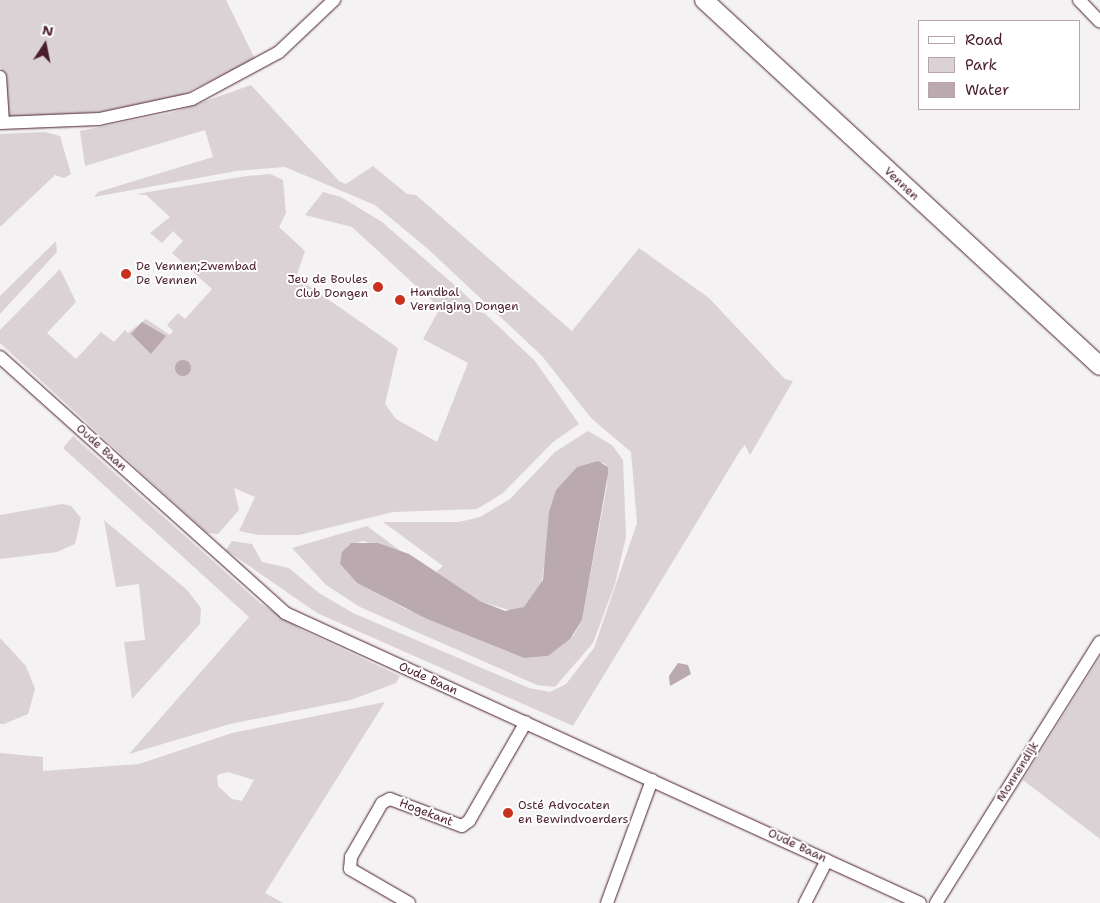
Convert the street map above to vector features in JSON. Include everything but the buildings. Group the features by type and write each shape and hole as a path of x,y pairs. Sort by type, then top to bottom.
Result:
{"street":[{"path":"0,77 2,122 99,119 192,99 278,52 334,0"},
{"name":"Vennen","path":"704,0 1100,366"},
{"path":"1080,0 1100,22"},
{"name":"Oude Baan","path":"0,357 285,613 920,903"},
{"name":"Monnendijk","path":"936,903 1100,642"},
{"name":"Hogekant","path":"409,903 350,870 351,856 382,803 390,800 462,826 469,821 526,722"},
{"path":"607,903 652,780"},
{"path":"805,903 827,860"}],"green space":[{"path":"0,0 226,0 255,59 182,95 99,112 7,117 7,79 0,67"},
{"path":"251,85 339,181 346,184 373,166 407,194 416,195 572,331 639,248 709,298 785,379 793,381 750,455 745,445 740,451 573,726 317,613 226,550 232,541 252,544 262,562 289,568 319,593 353,613 529,688 550,692 566,684 594,648 637,523 631,452 591,418 542,356 428,249 375,205 285,167 236,171 94,197 98,192 213,157 205,130 85,166 80,131 174,112"},
{"path":"45,132 60,136 71,174 64,178 55,175 0,227 0,134"},
{"path":"270,174 283,180 286,213 279,227 305,251 296,277 398,348 385,404 396,419 437,442 468,363 423,339 440,308 352,227 305,215 323,192 341,197 382,222 459,289 535,361 579,424 553,442 503,493 477,509 393,512 299,535 259,535 239,531 255,497 234,488 239,510 218,534 207,533 0,343 0,330 60,269 76,302 47,333 76,359 101,332 114,342 125,330 128,333 146,319 170,335 173,331 167,325 178,313 185,319 212,289 172,253 183,241 173,231 162,243 150,233 170,217 146,195 136,194"},
{"path":"56,241 57,252 0,314 0,296"},
{"path":"588,431 612,445 623,460 626,537 615,584 593,643 555,687 537,685 360,607 326,585 292,548 367,526 402,552 363,541 348,545 340,564 357,583 406,609 524,658 548,656 573,636 582,620 607,485 608,467 604,463 577,467 556,490 541,586 524,607 512,611 480,601 436,572 443,566 383,522 459,522 480,517 510,499 555,452"},
{"path":"73,436 260,603 302,630 400,676 396,683 351,700 230,724 129,754 249,617 63,448"},
{"path":"62,504 71,506 81,518 75,544 57,552 0,559 0,515"},
{"path":"104,520 187,590 201,608 200,624 132,699 124,642 145,640 139,584 116,587"},
{"path":"0,638 26,666 35,689 28,714 4,724 0,724"},
{"path":"1100,657 1100,839 1023,780"},
{"path":"385,702 265,893 283,903 0,903 0,753 43,757 43,771 139,764 232,733","holes":["228,772 254,780 242,801 232,799 218,786 217,775"]}],"water":[{"path":"142,322 166,336 151,354 131,334"},
{"path":"180,360 186,360 191,365 189,374 180,376 175,371 175,365"},
{"path":"598,461 608,467 608,474 582,620 570,639 548,656 524,658 425,618 357,583 340,564 342,552 351,543 378,543 409,554 480,601 505,611 524,607 543,580 549,512 556,490 577,467"},
{"path":"678,663 688,665 691,674 670,686 669,676"}],"place":[{"name":"De Vennen;Zwembad De Vennen","path":"126,274"},
{"name":"Jeu de Boules Club Dongen","path":"378,287"},
{"name":"Handbal Vereniging Dongen","path":"400,300"},
{"name":"Osté Advocaten en Bewindvoerders","path":"508,813"}]}
